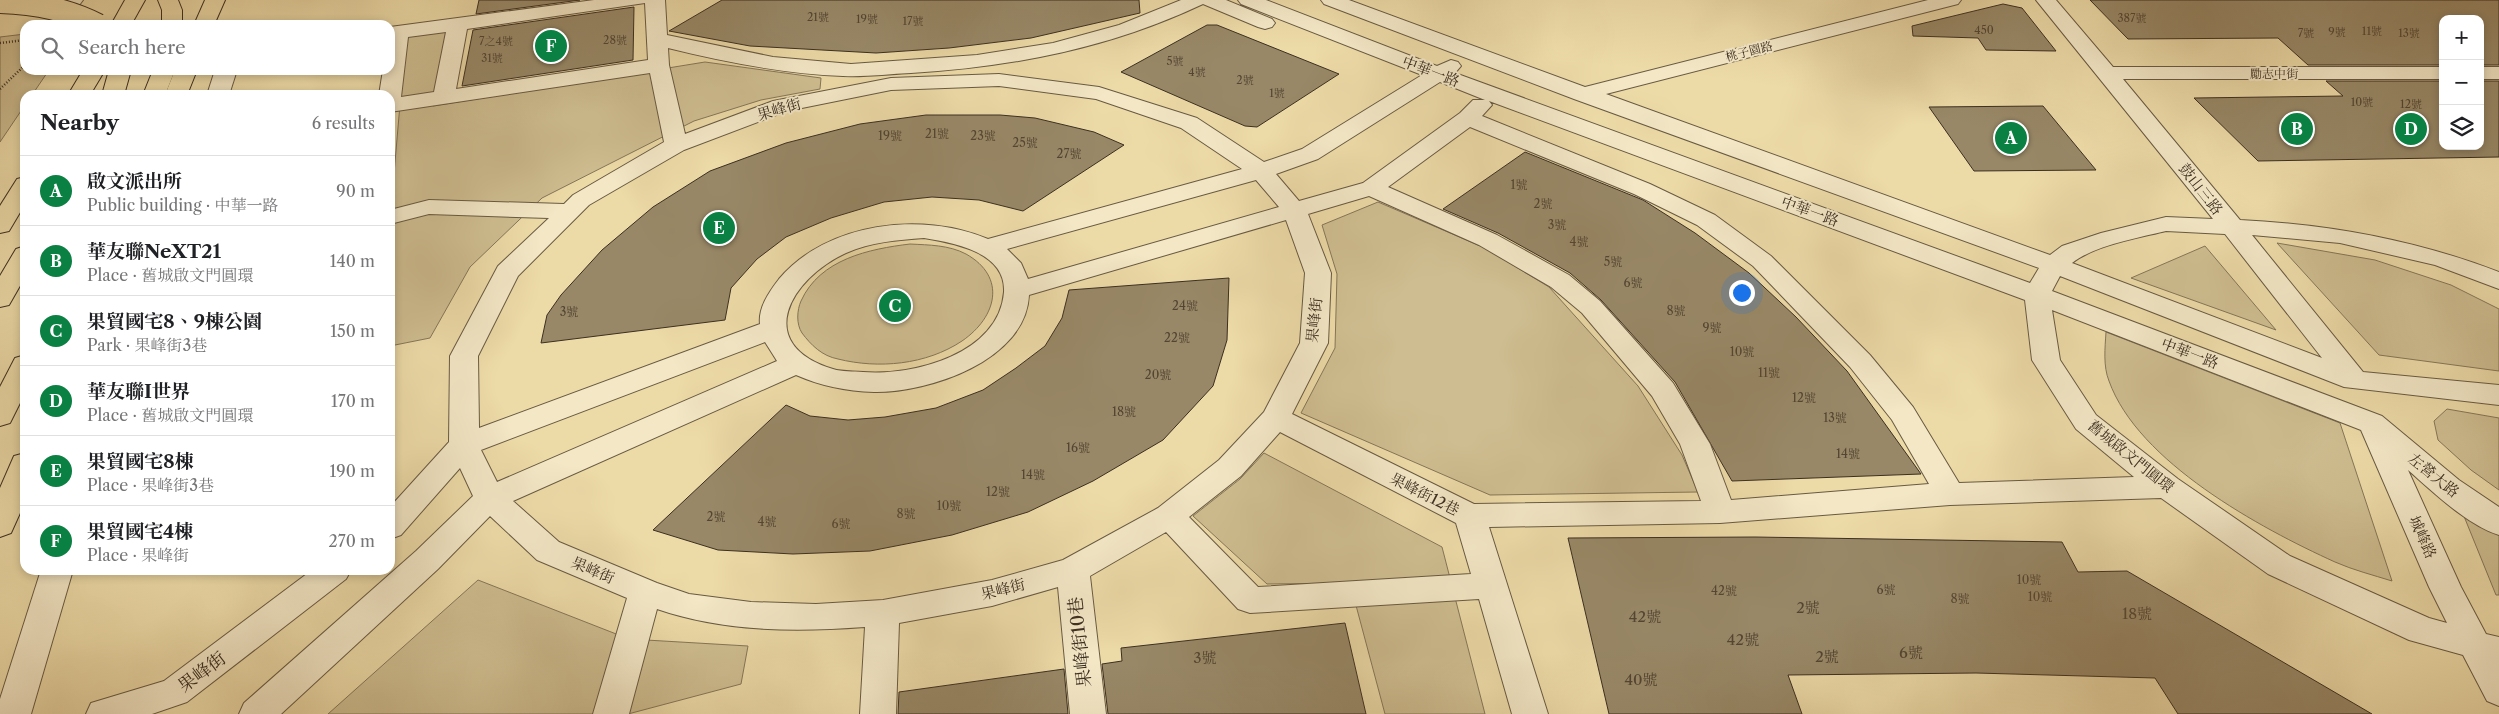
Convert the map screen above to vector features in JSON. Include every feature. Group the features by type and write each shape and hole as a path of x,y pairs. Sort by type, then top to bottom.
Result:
{"main road":[{"path":"124,20 135,0"},
{"path":"168,0 172,10 172,20"},
{"path":"206,20 215,0"},
{"path":"0,2 40,6 70,13 86,20"},
{"path":"81,90 91,75"},
{"path":"114,90 119,75"},
{"path":"156,90 162,75"},
{"path":"178,90 184,75"},
{"path":"0,226 20,192"},
{"path":"0,299 20,263"},
{"path":"0,416 20,374"},
{"path":"0,525 20,476"}],"street":[{"path":"0,10 73,0"},
{"path":"395,32 638,0"},
{"path":"655,0 659,65 676,145"},
{"path":"658,40 704,51 772,63 845,70 941,66 1044,52 1118,33 1170,14 1197,0"},
{"path":"1209,0 1419,86"},
{"name":"中華一路","path":"1248,0 1493,95 2037,295 2372,423"},
{"name":"中華一路","path":"1331,0 2053,265 2354,380"},
{"name":"桃子園路","path":"1556,117 1583,94 1951,0"},
{"name":"鼓山三路","path":"2046,0 2354,380"},
{"path":"444,96 458,23"},
{"path":"988,247 1261,171 1310,154 1471,52"},
{"path":"395,104 659,65"},
{"path":"1019,290 1372,188 1468,118 1493,95 1524,72"},
{"name":"勵志中街","path":"2106,73 2439,73"},
{"path":"2484,73 2499,73"},
{"path":"220,90 224,75"},
{"path":"391,90 392,75"},
{"name":"果峰街","path":"999,80 1099,93 1189,123 1261,171 1295,211 1318,272 1314,343 1276,418 1230,468 1168,516 1073,570 992,593 882,613 816,617 751,615 689,607 645,592 548,552 490,498 464,445 464,356 507,272 581,200 676,145 781,106 891,84 999,80"},
{"path":"1468,118 1642,189 1706,220 1762,261 1860,361 1903,414 1950,494"},
{"path":"1372,188 1488,240 1560,281 1591,307 1663,390 1694,444 1720,512"},
{"path":"395,216 429,207 570,211"},
{"path":"2037,295 2053,265 2071,251 2110,238 2166,224 2283,229 2340,236 2443,260 2499,281"},
{"path":"924,231 959,236 988,247 1004,259 1014,274 1019,290 1013,316 992,342 959,364 917,378 863,382 830,378 796,364 780,348 773,329 776,304 791,280 816,259 850,243 887,234 924,231"},
{"name":"舊城啟文門圓環","path":"2037,295 2046,360 2086,422 2167,487 2278,565 2420,630 2487,648"},
{"path":"395,521 464,445 773,329"},
{"path":"257,714 426,560 490,498 796,364"},
{"path":"2354,380 2499,395"},
{"name":"城峰路","path":"2354,380 2445,587 2487,648 2499,691"},
{"name":"果峰街12巷","path":"1276,418 1470,516 1530,714"},
{"name":"左營大路","path":"2372,423 2448,488 2499,523"},
{"path":"1470,516 1720,512 1950,494 2167,487"},
{"path":"1168,516 1250,600 1491,586"},
{"name":"果峰街10巷","path":"1073,570 1088,714"},
{"path":"13,714 55,575"},
{"name":"果峰街","path":"104,714 175,692 328,575"},
{"path":"612,714 645,592"},
{"path":"878,714 882,613"}],"path":[{"path":"0,43 20,41"},
{"path":"0,89 20,70"}],"shaded area":[{"path":"449,29 433,106 705,62 821,78 820,89 761,100 694,121 542,198 470,267 430,338 395,345 395,162 406,35"},
{"path":"20,35 20,75 46,75 35,90 20,90 20,112 0,142 0,37"},
{"path":"1378,202 1485,248 1549,287 1638,386 1682,455 1698,492 1490,495 1301,413 1335,348 1337,274 1322,225"},
{"path":"2277,243 2375,260 2451,285 2499,309 2499,371 2379,355"},
{"path":"910,244 939,246 959,251 979,263 988,274 992,285 993,297 983,321 974,331 948,349 917,360 901,363 869,364 832,358 813,346 800,329 798,313 801,301 809,287 820,275 833,266 863,253"},
{"path":"2205,246 2276,330 2131,278"},
{"path":"2106,332 2340,423 2392,581 2342,565 2272,531 2205,489 2173,465 2146,439 2124,411 2107,375 2105,357"},
{"path":"2447,409 2499,418 2499,490 2471,470 2438,440 2434,421"},
{"path":"1264,453 1442,547 1485,714 1385,714 1350,583 1267,584 1193,516 1240,479"},
{"path":"2459,504 2499,534 2499,595 2496,595"},
{"path":"478,580 629,639 748,646 741,684 628,714 328,714"}],"building":[{"path":"479,0 580,0 476,14"},
{"path":"722,0 1139,0 1140,13 1031,38 949,48 876,53 750,46 669,31"},
{"path":"2090,0 2499,0 2499,65 2484,65 2484,15 2439,15 2439,65 2308,65 2278,38 2128,39"},
{"path":"2003,4 2022,8 2056,51 1986,50 1978,38 1913,36 1912,26"},
{"path":"634,7 633,60 462,86 473,30"},
{"path":"1207,25 1217,25 1339,74 1257,127 1245,126 1121,72"},
{"path":"2326,81 2439,81 2439,150 2484,150 2484,81 2499,81 2499,157 2258,161 2194,98 2343,96"},
{"path":"2043,106 2096,170 1974,171 1929,107"},
{"path":"926,115 1000,115 1035,118 1094,132 1124,145 1023,211 979,200 932,197 884,202 831,218 786,237 757,259 731,288 725,320 541,343 547,315 561,295 602,250 653,207 710,171 786,143 860,124"},
{"path":"1525,152 1643,200 1695,233 1749,273 1796,317 1847,371 1921,474 1732,481 1675,382 1601,300 1570,273 1498,233 1443,209"},
{"path":"1229,278 1227,340 1213,386 1163,440 1093,481 1028,512 952,535 870,551 793,554 718,550 653,530 786,405 810,416 848,420 885,417 936,408 983,390 1045,346 1062,318 1069,290"},
{"path":"1755,537 2062,542 2078,572 2127,571 2372,714 2178,714 2155,678 1976,673 1788,675 1802,714 1609,714 1568,538"},
{"path":"1345,623 1366,714 1108,714 1102,664 1122,661 1121,648"},
{"path":"1064,669 1068,714 898,714 899,692"}],"place":[{"name":"果貿國宅4棟","path":"551,46"},
{"name":"華友聯NeXT21","path":"2297,129"},
{"name":"華友聯I世界","path":"2411,129"},
{"name":"啟文派出所","path":"2011,138"},
{"name":"果貿國宅8棟","path":"719,228"},
{"name":"果貿國宅8、9棟公園","path":"895,306"}]}
